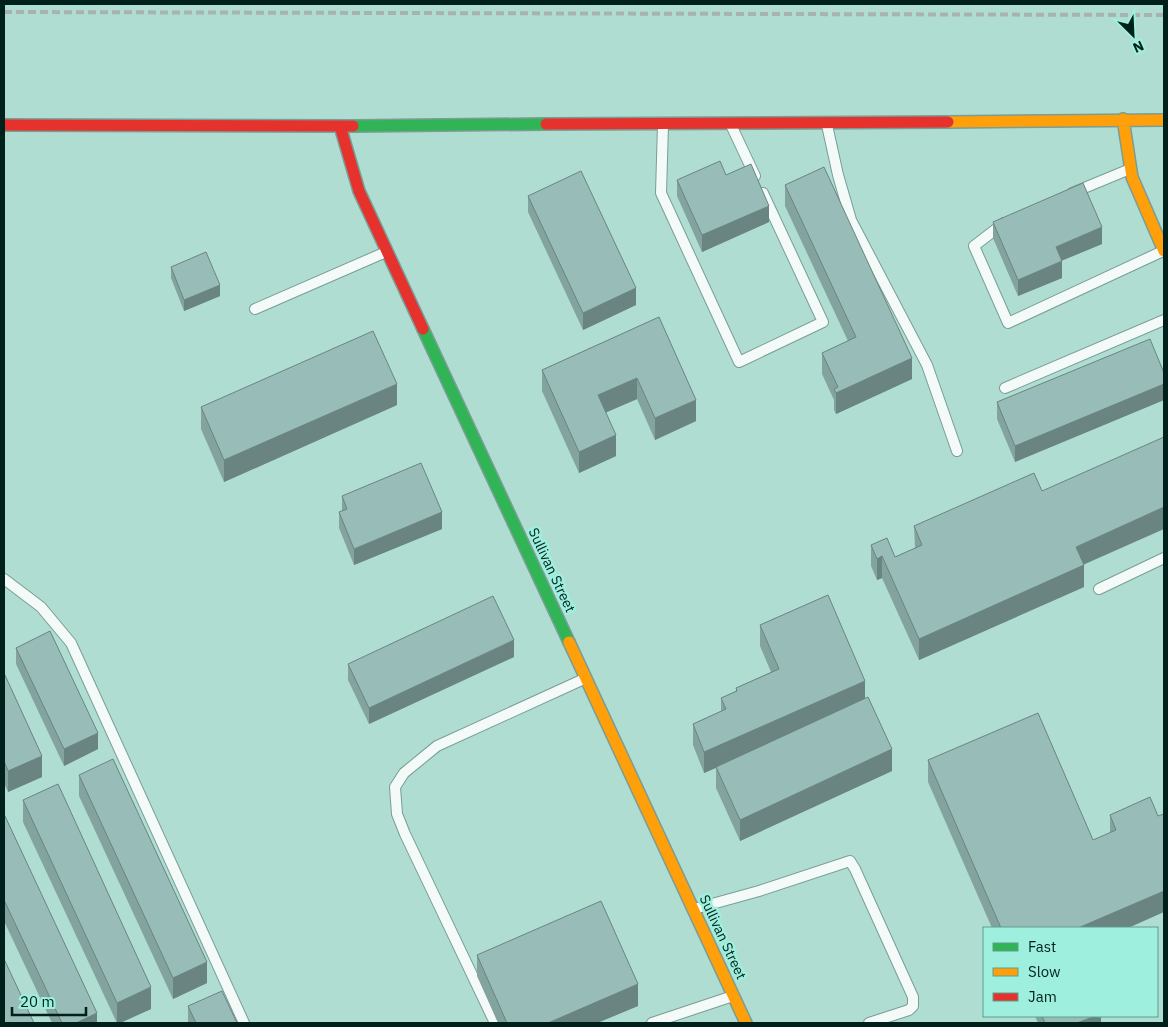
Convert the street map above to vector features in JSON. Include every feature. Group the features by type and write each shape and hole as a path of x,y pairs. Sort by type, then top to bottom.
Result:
{"main road":[{"path":"1123,119 1132,177 1164,251"},
{"path":"4,125 340,126 1164,120"},
{"name":"Sullivan Street","path":"340,126 359,191 746,1023"}],"lane":[{"path":"663,123 661,193 739,362 824,322 730,122"},
{"path":"826,122 851,220 927,365 957,452"},
{"path":"1066,196 1130,169"},
{"path":"1014,218 1007,220 974,246 1008,323 1164,251"},
{"path":"255,309 387,251"},
{"path":"1005,388 1164,320"},
{"path":"1099,590 1164,558"},
{"path":"4,579 42,607 70,643 244,1023"},
{"path":"495,1023 396,814 395,787 404,773 437,746 586,679"},
{"path":"693,910 759,891 850,861 855,868 913,997 913,1006 909,1010 869,1023"},
{"path":"652,1023 734,996"}],"building":[{"path":"720,161 726,175 751,164 769,206 702,235 677,180"},
{"path":"824,167 912,358 836,393 834,389 838,387 822,353 856,337 785,185"},
{"path":"581,171 636,288 583,313 528,196"},
{"path":"1083,183 1102,227 1056,247 1062,261 1018,280 993,222"},
{"path":"206,252 220,285 184,300 171,267"},
{"path":"659,317 696,400 655,418 637,378 598,395 616,435 579,452 542,370"},
{"path":"373,331 397,384 224,460 201,407"},
{"path":"1150,339 1164,373 1164,384 1015,446 997,402"},
{"path":"1164,437 1164,507 1076,547 1084,565 919,639 882,556 877,559 871,545 887,538 895,557 922,545 914,526 1034,473 1042,491"},
{"path":"421,463 442,512 354,549 339,512 347,509 342,496"},
{"path":"828,595 865,681 704,752 693,724 726,709 721,698 737,691 736,688 779,669 760,625"},
{"path":"493,596 514,640 369,708 348,664"},
{"path":"50,631 98,733 64,749 16,648"},
{"path":"4,673 42,756 8,771 4,761"},
{"path":"868,697 892,749 740,820 716,767"},
{"path":"1038,713 1093,840 1116,830 1110,815 1150,797 1158,816 1164,814 1164,891 1080,927 1001,927 928,760"},
{"path":"113,759 207,962 173,978 79,775"},
{"path":"58,784 151,987 117,1003 23,800"},
{"path":"4,814 97,1013 76,1023 62,1023 4,900"},
{"path":"601,901 638,984 548,1023 507,1023 477,955"},
{"path":"4,959 34,1023 4,1023"},
{"path":"222,991 237,1023 196,1023 188,1006"},
{"path":"1042,1017 1092,1017 1077,1023 1045,1023"}],"railway":[{"path":"4,12 1164,15"}],"traffic: fast":[{"path":"353,126 546,124"},
{"path":"423,329 569,642"}],"traffic: slow":[{"path":"1123,119 1132,177 1164,251"},
{"path":"948,122 1164,120"},
{"path":"569,642 746,1023"}],"traffic: jam":[{"path":"546,124 948,122"},
{"path":"4,125 353,126"},
{"path":"340,126 359,191 423,329"}]}
